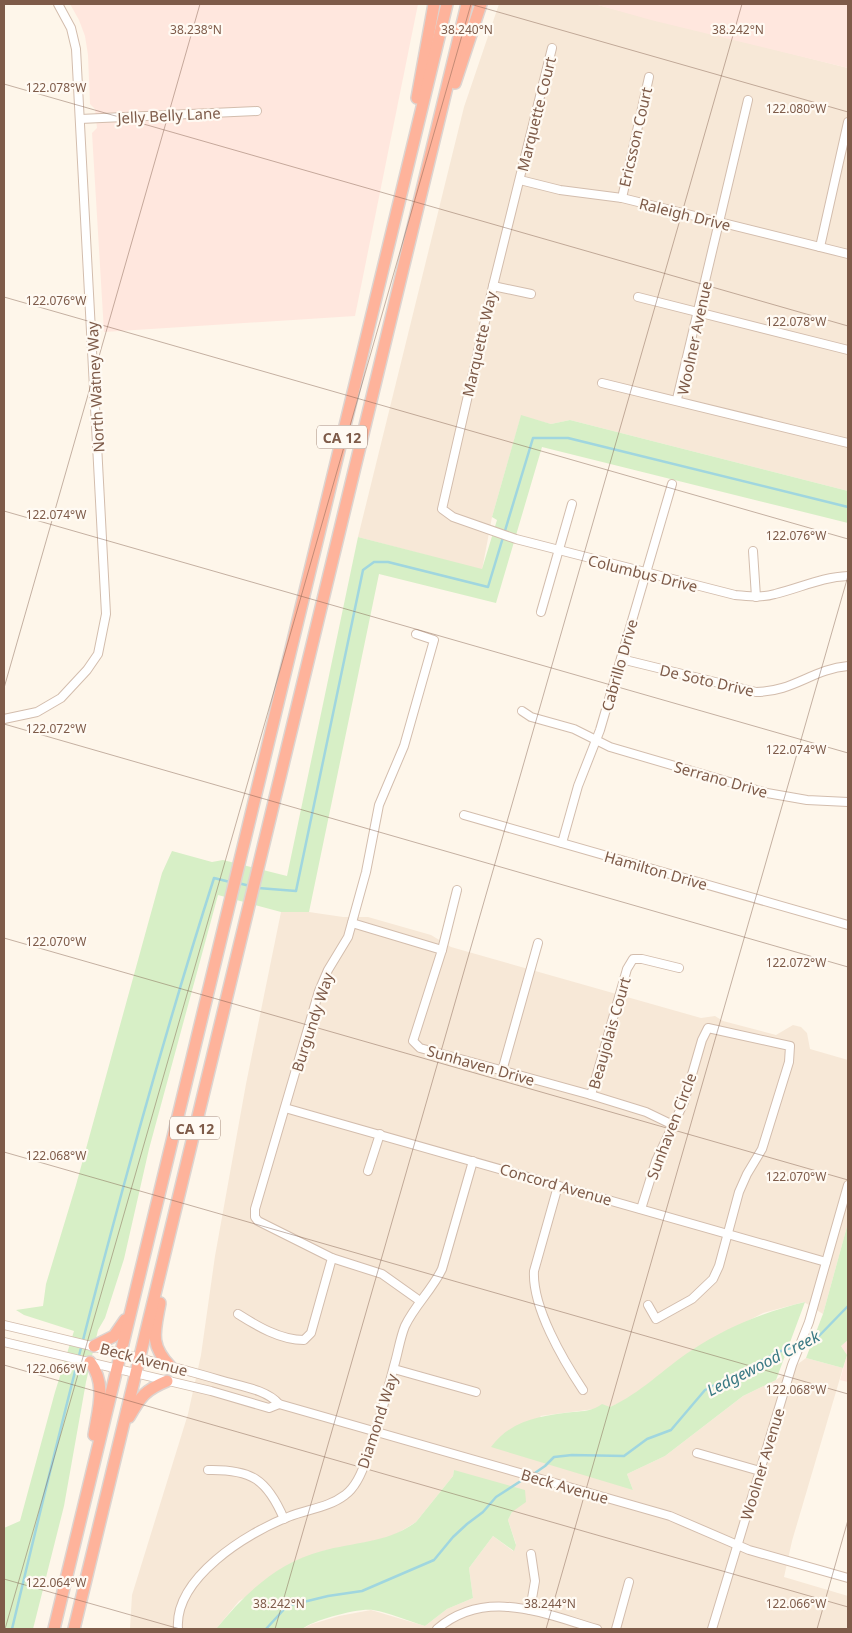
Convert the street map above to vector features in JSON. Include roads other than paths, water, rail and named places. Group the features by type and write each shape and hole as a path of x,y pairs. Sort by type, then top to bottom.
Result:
{"highway":[{"path":"412,152 415,109 434,4"},
{"name":"CA 12","path":"54,1629 448,4"},
{"name":"CA 12","path":"74,1629 467,4"},
{"path":"440,119 456,80 482,4"},
{"path":"170,1366 157,1350 156,1339 172,1228"},
{"path":"94,1346 114,1336 130,1312"},
{"path":"90,1362 97,1371 100,1382 100,1398 92,1443 91,1478"},
{"path":"122,1429 140,1397 148,1389 167,1381"}],"street":[{"name":"North Watney Way","path":"4,719 37,712 61,698 87,670 98,654 104,633 106,597 76,49 71,28 58,4"},
{"name":"Marquette Court","path":"520,180 552,48"},
{"name":"Ericsson Court","path":"622,198 649,77"},
{"name":"Woolner Avenue","path":"748,100 721,224 677,399 848,442"},
{"name":"Jelly Belly Lane","path":"80,119 257,111"},
{"path":"820,247 848,122"},
{"name":"Raleigh Drive","path":"520,180 560,190 622,198 848,254"},
{"name":"Marquette Way","path":"442,509 493,286 520,180"},
{"path":"493,286 531,294"},
{"path":"638,297 848,350"},
{"path":"602,383 677,399"},
{"name":"Cabrillo Drive","path":"562,843 578,786 597,740 672,484"},
{"path":"541,612 572,504"},
{"name":"Columbus Drive","path":"442,509 453,517 516,539 710,590 756,597 774,594 816,580 848,576"},
{"path":"753,551 756,597"},
{"name":"Burgundy Way","path":"416,634 434,640 404,746 379,805 366,872 348,937 328,970 319,991 254,1209 255,1218 258,1221 332,1258 382,1274 420,1301"},
{"name":"De Soto Drive","path":"621,659 756,692 772,692 787,688 823,670 848,666"},
{"name":"Serrano Drive","path":"522,711 531,717 574,729 610,747 767,793 807,800 848,802"},
{"name":"Hamilton Drive","path":"464,815 848,925"},
{"path":"352,923 442,950 458,890"},
{"path":"502,1071 538,943"},
{"name":"Sunhaven Drive","path":"442,950 413,1041 420,1048 646,1112 673,1125"},
{"name":"Beaujolais Court","path":"591,1096 627,969 633,959 642,958 679,968"},
{"name":"Sunhaven Circle","path":"641,1209 656,1161 684,1102 702,1040 708,1028 790,1046 789,1062 762,1149 739,1192 728,1234"},
{"name":"Concord Avenue","path":"285,1108 826,1262"},
{"path":"368,1171 380,1134"},
{"name":"Diamond Way","path":"178,1629 180,1608 188,1591 215,1561 253,1534 284,1519 324,1506 346,1494 360,1474 375,1432 405,1327 420,1301 436,1282 442,1269 473,1161"},
{"name":"Woolner Avenue","path":"712,1629 796,1354 811,1315 848,1185"},
{"path":"558,1186 534,1271 534,1284 540,1309 572,1374 583,1390"},
{"path":"648,1305 656,1319 703,1291 713,1279 719,1266 728,1234"},
{"path":"238,1314 256,1326 293,1340 304,1340 311,1333 332,1258"},
{"name":"Beck Avenue","path":"4,1325 139,1357 272,1396 279,1404 670,1516 738,1546 848,1578"},
{"name":"Beck Avenue","path":"4,1342 135,1373 269,1408 279,1404"},
{"path":"394,1369 476,1392"},
{"path":"697,1453 760,1472"},
{"path":"208,1470 243,1471 258,1479 266,1487 284,1519"},
{"path":"530,1610 534,1581 531,1554"},
{"path":"616,1629 630,1582"},
{"path":"438,1629 461,1614 483,1607 503,1605 530,1610 597,1629"}],"waterway":[{"path":"258,888 296,891 363,570 374,562 388,562 488,587 533,438 568,438 848,507"},
{"path":"12,1629 81,1346 131,1158 185,971 214,878 230,882"},
{"path":"238,883 250,886"},
{"name":"Ledgewood Creek","path":"802,1344 817,1338 848,1306"},
{"name":"Ledgewood Creek","path":"532,1475 554,1457 572,1455 624,1456 647,1439 671,1430 705,1390 778,1352 797,1346"},
{"name":"Ledgewood Creek","path":"266,1629 287,1606 328,1596 362,1591 434,1560 453,1537 483,1512 496,1497 527,1477"}]}
